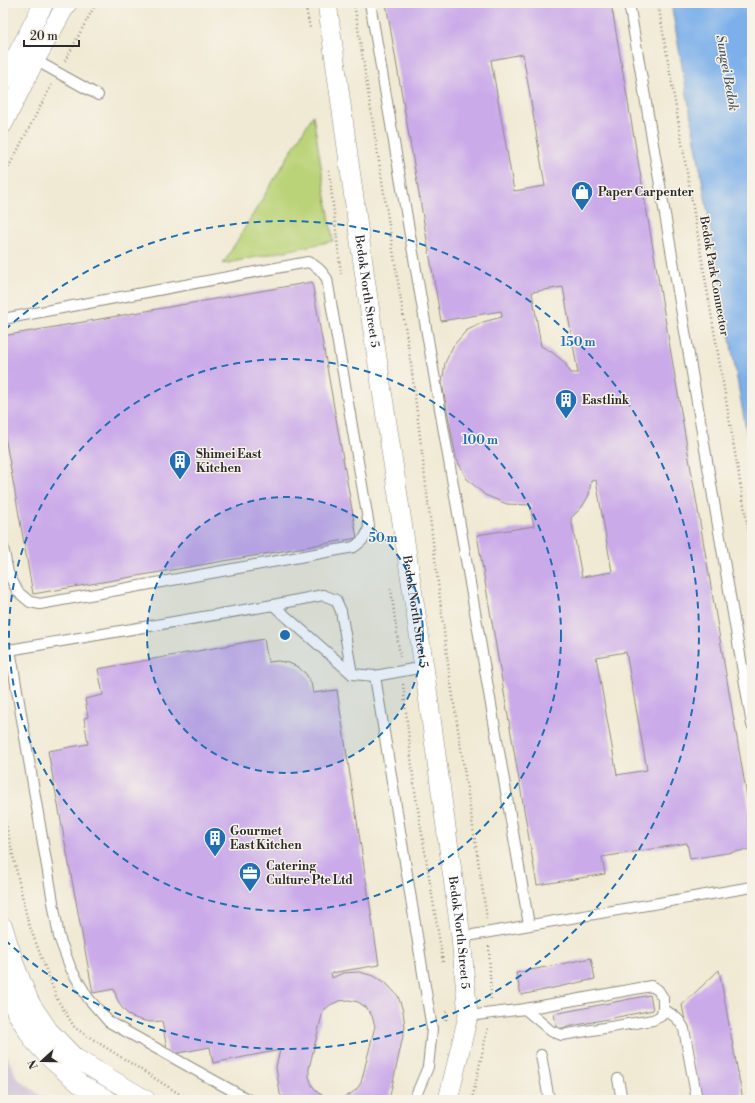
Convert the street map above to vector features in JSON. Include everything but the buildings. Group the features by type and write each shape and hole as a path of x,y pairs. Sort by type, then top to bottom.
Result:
{"street":[{"path":"3,82 44,3"},
{"path":"5,116 67,3"},
{"name":"Bedok North Street 5","path":"327,3 367,292 424,667 461,937 468,1016 448,1100"},
{"path":"3,927 9,968 30,1003 50,1031 76,1058 146,1100"},
{"path":"3,984 16,1013 34,1041 51,1059 80,1084 108,1100"}],"lane":[{"path":"370,3 529,925"},
{"path":"629,3 752,725"},
{"path":"36,60 98,95"},
{"path":"3,319 308,262 315,264 320,268 327,279 369,526 368,533 364,540 354,547 40,604 30,602 18,592 8,573 3,547"},
{"path":"249,1100 109,1022 88,998 71,969 59,938 6,650 323,595 336,600 340,611 352,674"},
{"path":"272,605 352,674 375,676 424,667"},
{"path":"375,676 432,1029 428,1067 414,1100"},
{"path":"461,937 752,887"},
{"path":"468,1016 525,1009 651,986 658,990 662,998 664,1009 661,1016 653,1020 562,1035 551,1031 525,1009"},
{"path":"664,1009 675,1016 684,1029 697,1100"},
{"path":"541,1055 549,1100"},
{"path":"618,1079 622,1100"}],"path":[{"path":"3,178 96,3"},
{"path":"305,3 311,34"},
{"path":"354,3 411,364 448,664 489,932 491,1013 472,1100"},
{"name":"Bedok Park Connector","path":"658,3 752,552"},
{"path":"329,168 342,277"},
{"path":"391,587 402,671 414,785 443,965"},
{"path":"446,1026 448,1004"}],"shaded area":[{"path":"3,1046 17,1078 47,1100 3,1100"}],"green space":[{"path":"313,115 333,241 223,264"}],"water":[{"name":"Sungei Bedok","path":"671,3 752,3 752,464"}],"place":[{"name":"Paper Carpenter","path":"582,212"},
{"name":"Eastlink","path":"566,420"},
{"name":"Shimei East Kitchen","path":"180,480"},
{"name":"Gourmet East Kitchen","path":"215,858"},
{"name":"Catering Culture Pte Ltd","path":"250,892"}]}
